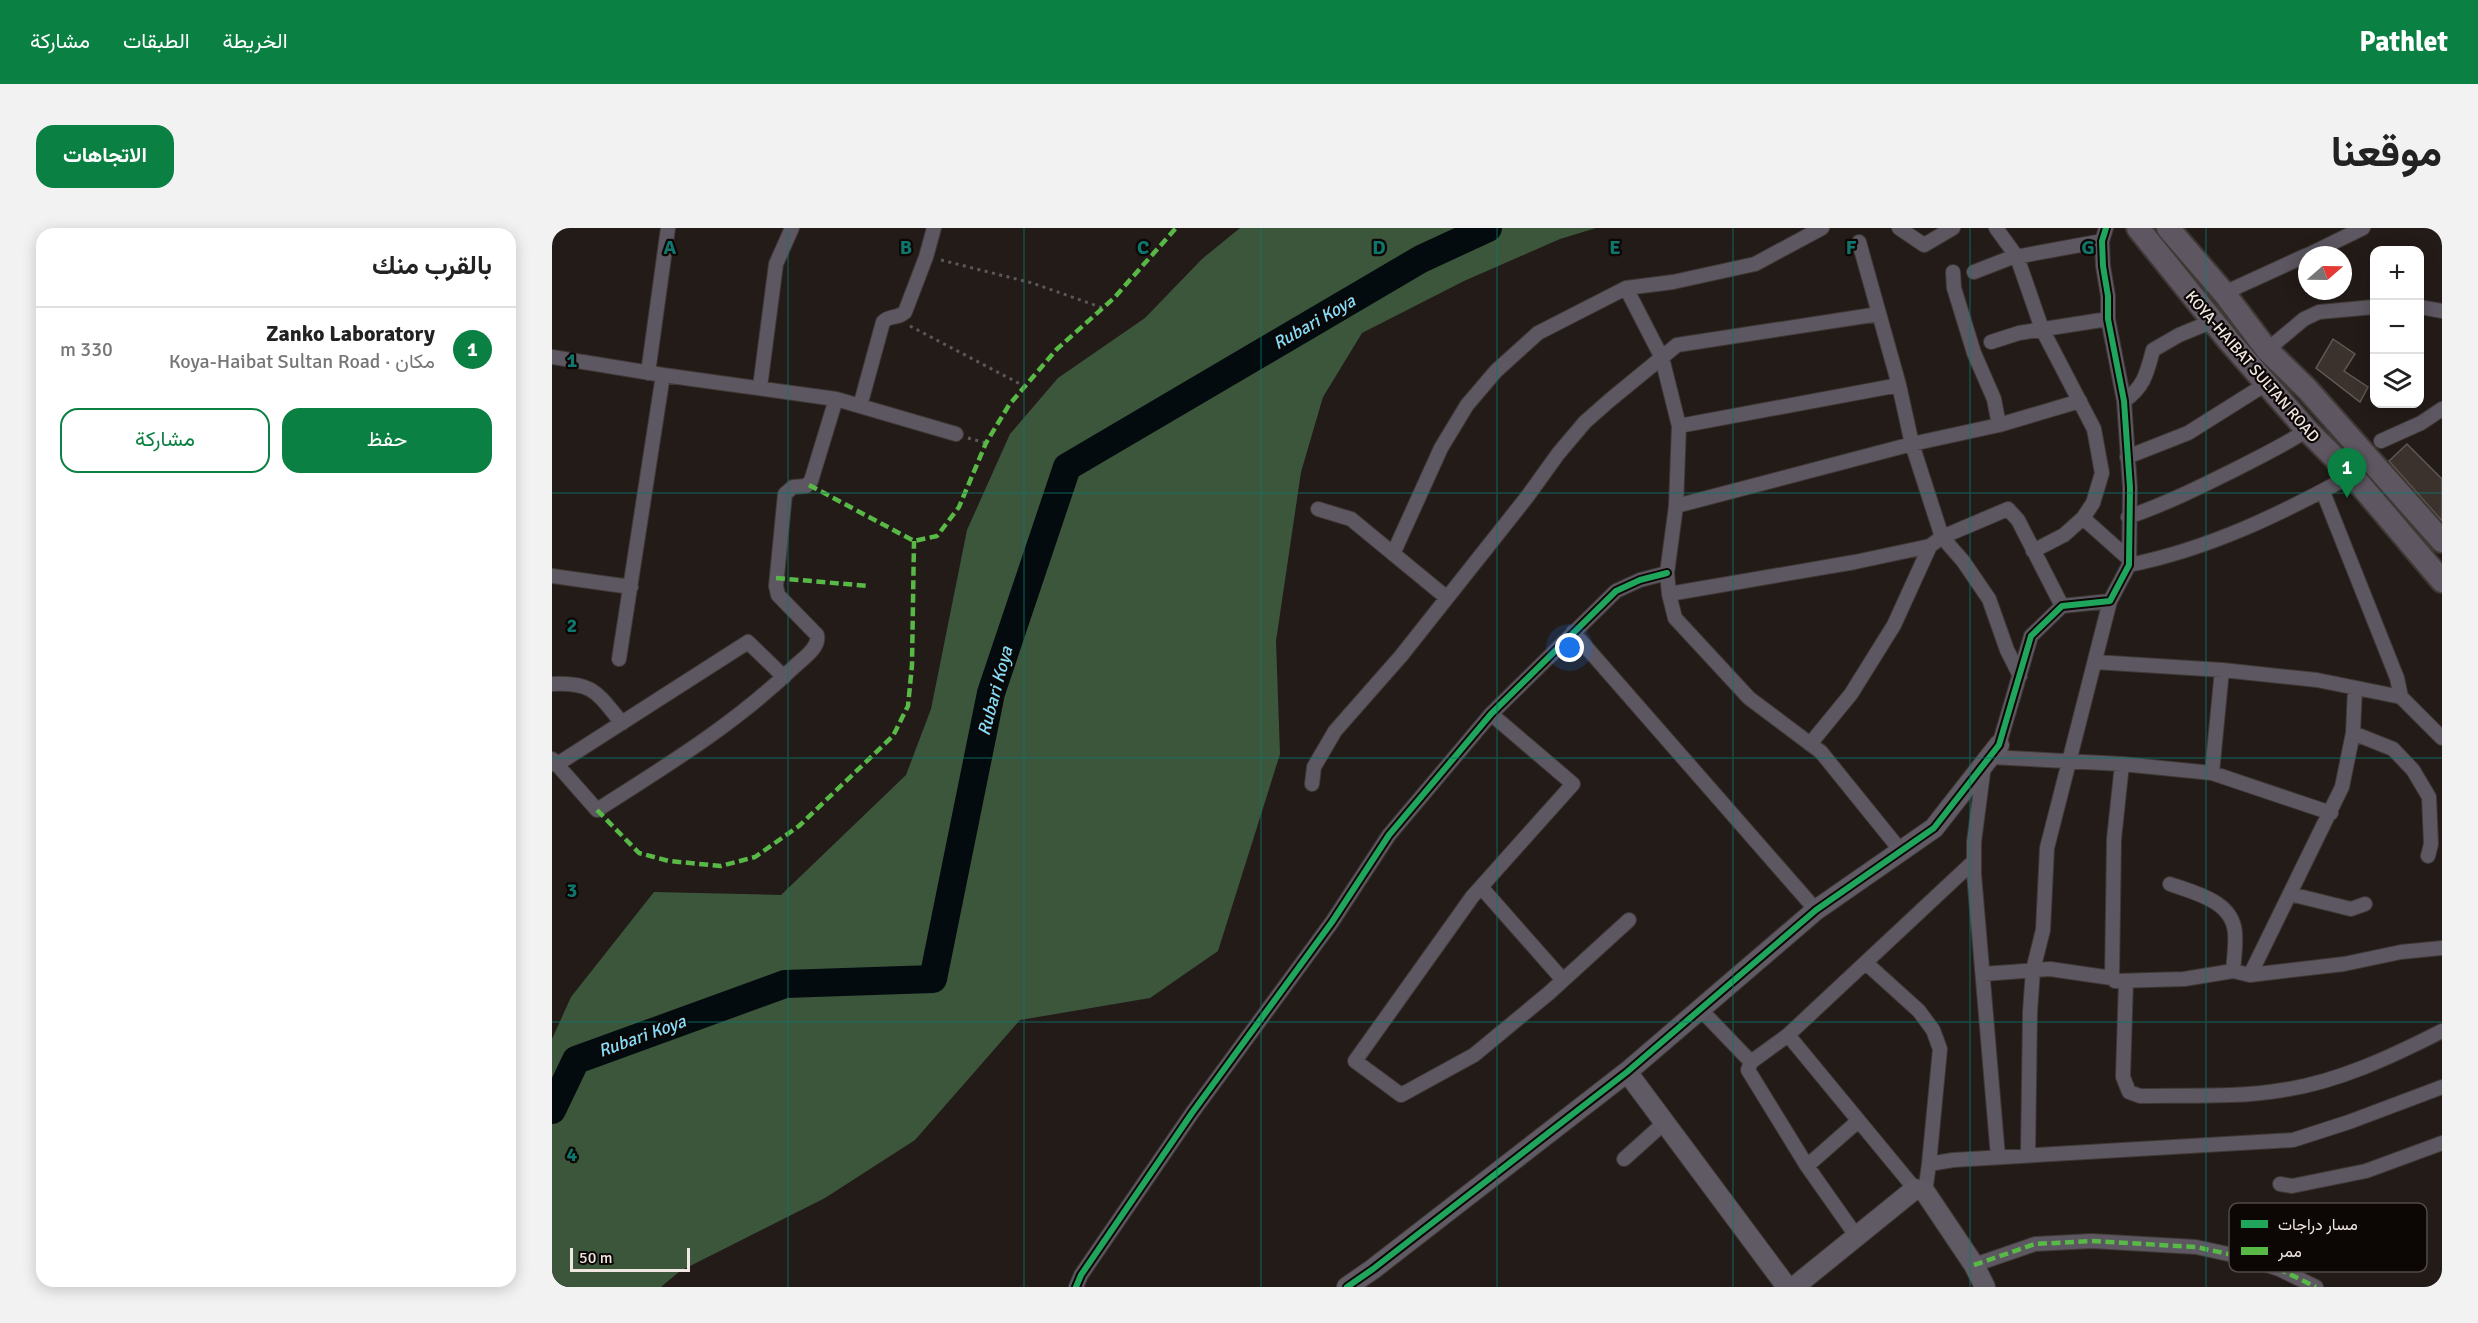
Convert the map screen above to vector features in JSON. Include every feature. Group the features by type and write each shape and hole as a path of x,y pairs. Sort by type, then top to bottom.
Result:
{"main road":[{"name":"KOYA-HAIBAT SULTAN ROAD","path":"2138,228 2266,384 2352,476 2442,581"},
{"path":"2168,228 2224,293 2267,350 2307,389 2442,541"}],"street":[{"path":"648,373 668,228"},
{"path":"760,387 776,264 792,228"},
{"path":"860,406 883,322 887,318 900,316 905,312 926,257 934,228"},
{"path":"1393,554 1441,448 1467,405 1496,371 1538,333 1626,288 1673,282 1755,264 1822,228"},
{"path":"1899,228 1924,245 1953,228"},
{"path":"1996,228 2017,257 2042,329 2094,429 2102,473 2093,503 2083,518 2064,535 2033,551"},
{"path":"2320,246 2338,234 2363,228"},
{"path":"1974,272 2017,257 2104,235 2108,319 2124,401 2130,488 2129,562 2110,601 2047,848 2043,930 2033,970 2030,1012 2028,1155"},
{"path":"1859,242 1899,385 1912,444 1941,537 1964,561 1989,600 2007,650 2020,676"},
{"path":"2224,293 2298,259"},
{"path":"1953,272 1954,288 1974,352 1994,399 1999,425"},
{"path":"1626,288 1662,358 1679,426 1676,506 1667,573 1675,618 1749,698 1821,752 1901,851"},
{"path":"2267,350 2304,319 2319,312 2370,308"},
{"path":"2424,308 2442,312"},
{"path":"1312,784 1314,767 1335,731 1448,598 1558,454 1585,422 1677,345 1879,314"},
{"path":"1991,342 2019,333 2108,319"},
{"path":"2124,401 2137,392 2147,373 2153,350 2179,335 2213,321"},
{"path":"552,357 836,399 956,434"},
{"path":"619,659 663,375"},
{"path":"2127,457 2188,433 2266,384"},
{"path":"1679,426 1899,385"},
{"path":"784,677 748,642 622,723 554,762 597,810 711,736 784,677 816,645 818,639 815,633 778,595 776,589 786,494 793,487 806,486 811,482 836,399"},
{"path":"1676,506 1912,444 1999,425 2080,401"},
{"path":"2381,441 2421,423 2442,409"},
{"path":"2128,517 2159,506 2291,441 2307,430"},
{"path":"2129,562 2170,557 2225,538 2352,476"},
{"path":"2323,492 2397,678 2401,697 2442,738"},
{"path":"1318,509 1351,519 1448,598"},
{"path":"1810,744 1851,693 1894,625 1930,546 1941,537 2008,509 2018,520 2061,606"},
{"path":"2083,518 2129,562"},
{"path":"1669,594 1855,562 1930,546"},
{"path":"1076,1287 1100,1246 1192,1113 1332,922 1389,835 1491,714 1616,591 1640,580 1667,573"},
{"path":"552,576 631,587"},
{"path":"1998,1158 1974,861 1974,842 1991,756 2020,676 2031,636 2061,606 2110,601"},
{"path":"1573,632 1816,910"},
{"path":"2095,662 2222,670 2317,680 2401,697"},
{"path":"2212,773 2222,670"},
{"path":"552,684 573,683 593,689 622,723"},
{"path":"2250,975 2342,787 2354,733 2355,688"},
{"path":"1491,714 1573,784 1481,887 1355,1061 1401,1095 1474,1055 1563,980 1629,920"},
{"path":"2354,733 2393,750 2413,770 2429,797 2431,844 2427,855"},
{"path":"1991,756 2122,764 2212,773 2331,813"},
{"path":"1347,1287 1627,1072 1816,910 1934,828 1991,756"},
{"path":"2112,978 2114,840 2122,764"},
{"path":"1857,1237 1807,1166 1748,1070 1751,1062 1788,1035 1974,861"},
{"path":"2170,884 2218,903 2231,915 2235,931 2233,971"},
{"path":"1481,887 1563,980"},
{"path":"2290,894 2351,909 2365,903"},
{"path":"1983,974 2050,969 2112,978 2115,981 2155,978 2184,979 2233,971 2250,975 2343,964 2401,952 2442,948"},
{"path":"1794,1287 1920,1190 1929,1164 1940,1049 1933,1030 1919,1011 1866,963"},
{"path":"2127,981 2123,1077 2129,1092 2140,1096 2221,1095 2291,1089 2319,1083 2442,1031"},
{"path":"1701,1010 1751,1062"},
{"path":"1788,1035 1857,1122 1920,1190 1974,1265 1985,1287"},
{"path":"1627,1072 1787,1287"},
{"path":"1929,1164 1953,1160 2028,1155 2293,1140 2349,1122 2442,1087"},
{"path":"1807,1166 1857,1122"},
{"path":"1624,1159 1664,1123"},
{"path":"2280,1184 2292,1186 2366,1172 2442,1143"},
{"path":"1974,1265 2035,1244 2092,1241 2196,1247 2229,1254"},
{"path":"2283,1272 2316,1287"}],"path":[{"path":"926,257 1032,283 1103,308"},
{"path":"900,316 916,330 1024,386"}],"green space":[{"path":"1240,228 1596,228 1560,239 1464,281 1362,333 1323,397 1301,472 1276,641 1280,754 1218,951 1150,998 1020,1020 915,1140 825,1198 680,1271 661,1287 552,1287 552,1039 571,997 654,892 781,895 906,775 931,709 967,530 1010,434 1058,378 1145,318 1202,259"}],"building":[{"path":"2333,339 2355,354 2344,371 2368,387 2360,402 2316,368"},
{"path":"2407,444 2442,479 2442,521 2389,461"}],"waterway":[{"name":"Rubari Koya","path":"552,1110 576,1060 785,984 933,979 991,693 1067,467 1421,259 1488,228"}],"marked path":[{"path":"809,485 914,541 937,536 959,507 986,443 1009,405 1057,349 1114,298 1176,228"},
{"path":"597,810 639,853 669,861 721,866 755,857 799,826 893,736 908,706 912,665 914,541"},
{"path":"776,578 869,586"},
{"path":"1974,1265 2035,1244 2092,1241 2196,1247 2229,1254"},
{"path":"2285,1272 2316,1287"}],"cycle path":[{"path":"1347,1287 1627,1072 1816,910 1934,828 1999,745 2031,636 2062,606 2110,601 2129,565 2130,488 2124,401 2108,319 2108,296 2103,266 2102,241 2106,228"},
{"path":"1076,1287 1081,1275 1192,1113 1332,922 1389,835 1491,714 1616,591 1640,580 1667,573"}],"place":[{"name":"Zanko Laboratory","path":"2347,498"}]}
